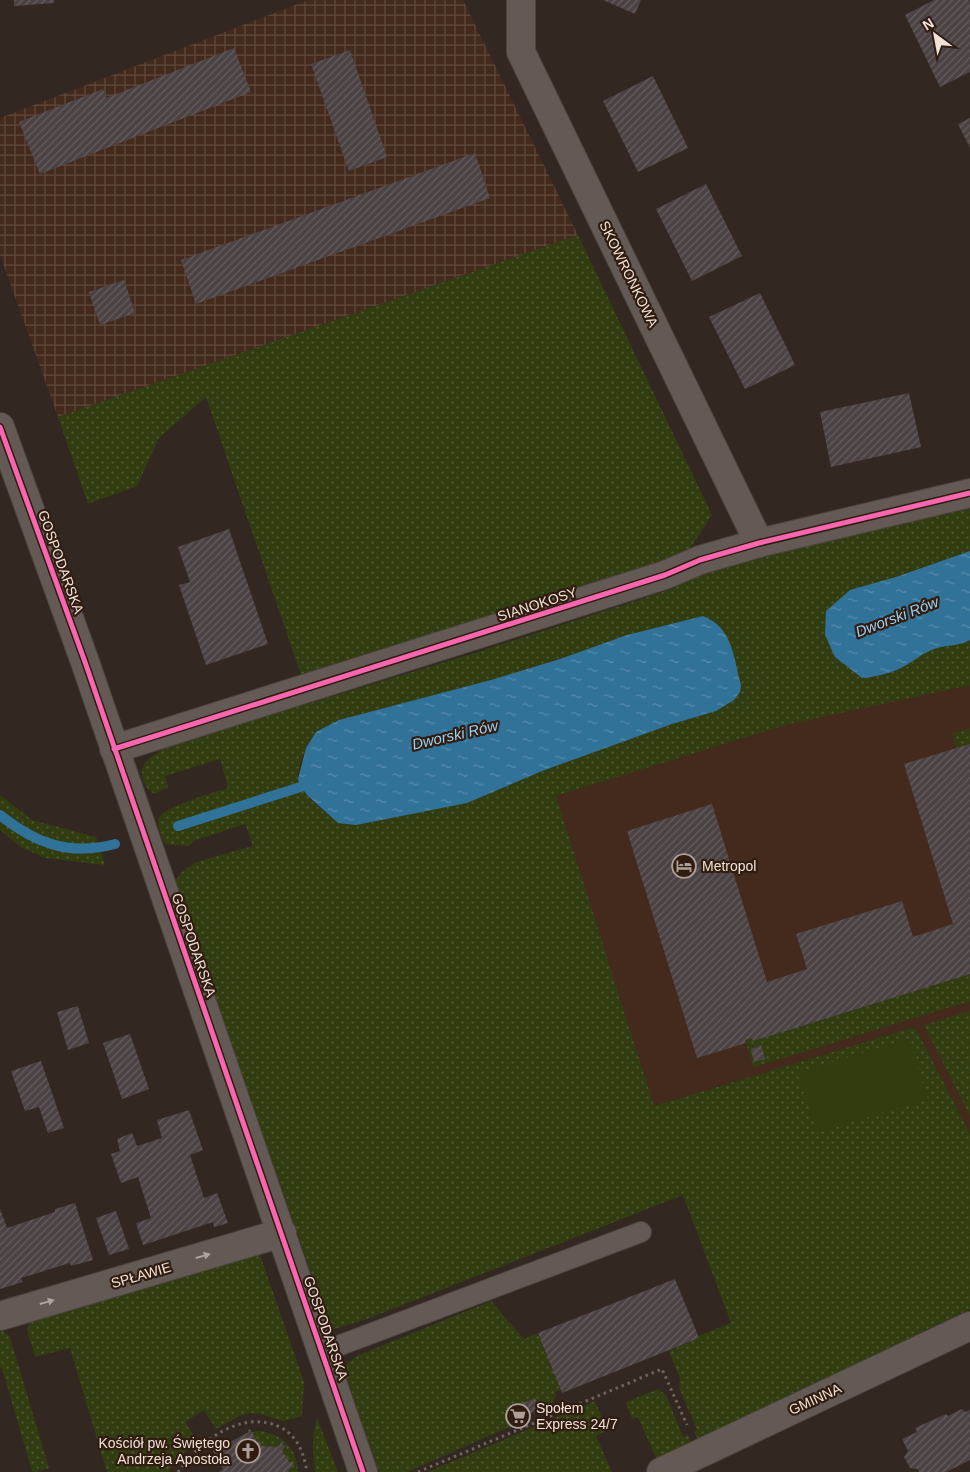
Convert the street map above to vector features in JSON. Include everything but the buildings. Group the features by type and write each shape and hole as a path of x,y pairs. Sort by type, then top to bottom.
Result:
{"street":[{"name":"SKOWRONKOWA","path":"521,0 521,52 759,543"},
{"name":"GOSPODARSKA","path":"0,427 85,662 363,1472"},
{"name":"SIANOKOSY","path":"114,749 665,575 700,560 759,543 970,493"},
{"name":"SPŁAWIE","path":"0,1316 282,1233"},
{"name":"GMINNA","path":"661,1472 970,1326"}],"lane":[{"path":"322,1352 641,1232"}],"path":[{"path":"418,1472 662,1368 700,1453"},
{"path":"178,1472 202,1445 240,1423 258,1421 273,1424 288,1431 300,1445 305,1459 306,1472"},
{"path":"212,1439 218,1448"}],"shaded area":[{"path":"308,0 463,0 578,235 58,417 0,255 0,118"},
{"path":"970,539 970,1134 915,1027 654,1106 498,661"}],"green space":[{"path":"578,235 712,515 687,553 301,675 206,397 159,438 137,486 88,504 58,417"},
{"path":"970,505 970,551 896,577 835,657 862,678 867,678 899,669 932,650 970,640 970,685 785,725 556,796 654,1106 915,1027 970,1134 970,1309 698,1440 694,1432 697,1430 679,1388 680,1379 669,1351 699,1338 698,1336 731,1323 683,1195 367,1319 331,1330 175,882 182,872 196,862 253,846 245,824 193,841 189,846 165,844 161,835 159,818 170,809 228,788 220,759 165,776 168,787 155,794 143,782 142,771 147,761 169,746 481,651 672,589 703,568","holes":["703,616 716,711 672,724 542,771 467,803 338,823 308,796 299,784 298,779 299,768 306,748 525,669 560,659 627,635"]},
{"path":"970,728 970,744 956,748 952,734"},
{"path":"0,795 32,820 96,837 105,865 46,858 22,848 0,830"},
{"path":"970,974 970,1001 754,1067 745,1040 752,1038 753,1040"},
{"path":"970,1011 970,1116 924,1025"},
{"path":"909,1038 928,1099 817,1133 798,1073"},
{"path":"259,1252 304,1382 302,1416 284,1421 250,1413 239,1416 216,1429 204,1410 185,1422 197,1441 179,1458 168,1472 107,1472 70,1348 35,1357 27,1330 32,1318"},
{"path":"491,1301 524,1339 538,1333 561,1389 555,1392 556,1395 548,1410 542,1413 535,1398 507,1410 514,1425 407,1472 379,1472 344,1369 350,1361 359,1355"},
{"path":"0,1329 10,1337 49,1468 36,1472 32,1471 2,1368 0,1368"},
{"path":"658,1389 666,1395 683,1437 688,1435 691,1443 657,1460 638,1417 632,1419 626,1402"},
{"path":"595,1401 607,1430 596,1436 612,1472 427,1472"},
{"path":"317,1418 338,1472 315,1472 313,1438"},
{"path":"258,1431 274,1435 286,1443 295,1456 298,1472 288,1472 289,1462 282,1450 285,1445 281,1443 278,1447 262,1446 251,1432"}],"water":[{"path":"970,551 970,640 932,650 899,669 867,678 862,678 835,657 825,635 826,611 850,590 896,577"},
{"path":"703,616 713,621 726,635 741,685 740,692 734,700 716,711 672,724 542,771 467,803 356,825 338,823 308,796 300,786 298,779 306,748 316,732 339,720 491,680 560,659 627,635"}],"waterway":[{"name":"Dworski Rów","path":"178,826 313,783"},
{"name":"Dworski Rów","path":"0,815 27,833 54,845 83,849 115,844"}],"cycle path":[{"path":"0,427 85,662 363,1472"},
{"path":"114,749 665,575 700,560 759,543 970,493"}],"place":[{"name":"Metropol","path":"684,866"},
{"name":"Społem Express 24/7","path":"518,1416"},
{"name":"Kościół pw. Świętego Andrzeja Apostoła","path":"248,1451"}]}
